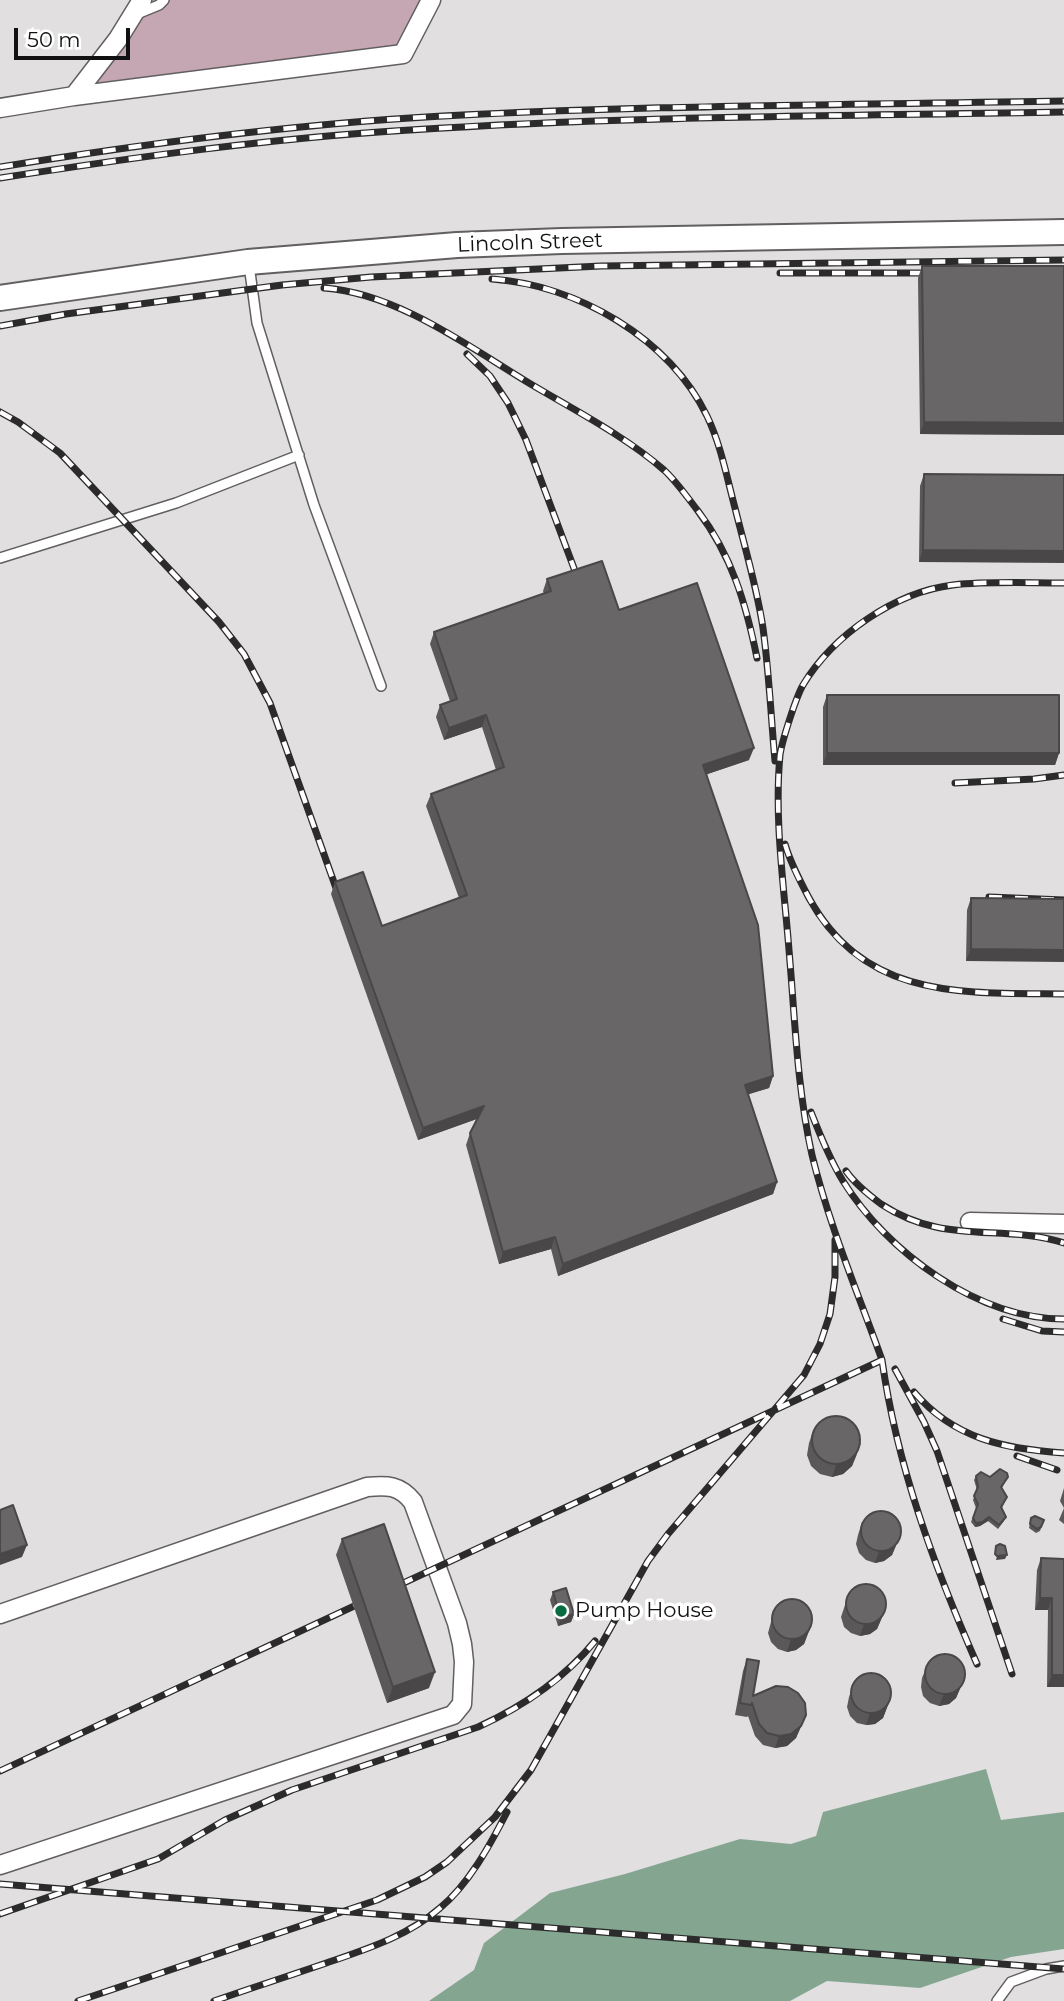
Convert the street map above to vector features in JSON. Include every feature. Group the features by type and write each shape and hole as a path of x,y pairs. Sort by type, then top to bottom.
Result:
{"main road":[{"name":"Lincoln Street","path":"0,298 248,262 390,249 562,241 1064,232"}],"street":[{"path":"74,96 118,39 142,0"},
{"path":"0,93 9,107 74,96 403,54 432,0"},
{"path":"970,1222 1064,1224"},
{"path":"0,1614 367,1487 396,1487 406,1493 413,1502 457,1623 464,1662 462,1704 453,1715 0,1865"}],"lane":[{"path":"132,16 159,5 164,0"},
{"path":"248,262 257,323 314,505 381,686"},
{"path":"0,558 176,503 299,455"},
{"path":"997,2001 1011,1982 1046,1969 1064,1966"}],"shaded area":[{"path":"140,0 430,0 406,48 84,84"},
{"path":"986,1769 1001,1820 1064,1812 1064,1949 1011,1957 920,1988 827,1981 790,2001 429,2001 474,1970 484,1943 550,1893 625,1874 740,1839 791,1844 816,1836 823,1812"}],"building":[{"path":"922,266 1064,266 1064,423 924,422"},
{"path":"924,474 1064,475 1064,551 923,550"},
{"path":"602,561 619,610 697,583 754,748 703,765 758,925 773,1076 745,1085 777,1182 563,1264 555,1237 503,1252 470,1133 484,1106 423,1128 335,882 363,872 382,926 467,895 431,794 504,767 486,715 449,728 440,705 457,699 434,632 551,591 547,579"},
{"path":"827,695 1059,695 1059,753 827,753"},
{"path":"971,898 1064,899 1064,950 971,949"},
{"path":"836,1416 845,1417 853,1423 859,1431 859,1449 853,1457 845,1463 836,1464 827,1463 819,1457 813,1449 812,1440 813,1431 819,1423 827,1417"},
{"path":"1000,1469 1007,1473 1008,1477 1001,1487 1007,1497 1001,1507 1006,1517 999,1525 989,1517 976,1523 973,1518 978,1504 974,1496 978,1487 976,1476 981,1472 990,1477"},
{"path":"13,1505 27,1545 0,1554 0,1510"},
{"path":"881,1511 895,1517 901,1531 895,1545 881,1551 867,1545 861,1531 867,1517"},
{"path":"1035,1516 1044,1520 1037,1529 1030,1524 1031,1518"},
{"path":"384,1524 435,1672 393,1687 342,1539"},
{"path":"996,1546 1005,1546 1007,1555 995,1554"},
{"path":"1041,1558 1064,1559 1064,1675 1052,1675 1052,1598 1040,1598"},
{"path":"866,1584 880,1590 886,1604 880,1618 866,1624 852,1618 846,1604 852,1590"},
{"path":"566,1588 574,1614 561,1618 553,1592"},
{"path":"792,1599 806,1605 812,1619 806,1633 792,1639 778,1633 772,1619 778,1605"},
{"path":"945,1654 959,1660 965,1674 959,1688 945,1694 931,1688 925,1674 931,1660"},
{"path":"747,1659 759,1661 753,1696 776,1686 788,1687 798,1693 805,1703 806,1715 801,1726 791,1734 779,1736 767,1733 759,1724 752,1703 740,1703"},
{"path":"871,1673 885,1679 891,1693 885,1707 871,1713 857,1707 851,1693 857,1679"}],"railway":[{"path":"0,167 204,138 410,118 655,108 1064,101"},
{"path":"0,178 204,149 410,130 655,119 1064,112"},
{"path":"0,326 66,314 282,285 371,277 601,266 1064,260"},
{"path":"780,273 941,273"},
{"path":"492,279 524,283 556,292 587,304 617,321 645,340 669,363 690,388 707,416 723,462 763,628 775,761"},
{"path":"324,288 352,292 407,311 601,425 664,470 710,528 729,563 748,619 757,658"},
{"path":"467,354 490,376 508,403 526,440 581,587"},
{"path":"0,412 60,453 219,622 244,654 270,703 341,902"},
{"path":"0,1771 882,1360 827,1207 807,1130 797,1053 780,853 778,779 781,748 803,685 831,649 867,619 931,589 994,583 1064,583"},
{"path":"955,783 1064,775"},
{"path":"785,844 792,865 809,898 832,931 858,956 888,973 920,984 954,990 1064,994"},
{"path":"989,897 1064,900"},
{"path":"811,1112 843,1181 884,1233 910,1256 938,1277 999,1307 1032,1316 1064,1319"},
{"path":"846,1171 881,1204 927,1225 950,1230 1040,1237 1064,1243"},
{"path":"78,2001 377,1900 425,1877 447,1862 495,1817 531,1770 648,1561 804,1375 820,1344 830,1314 835,1277 835,1240"},
{"path":"1003,1319 1042,1331 1064,1332"},
{"path":"882,1360 907,1477 932,1553 977,1664"},
{"path":"895,1369 937,1451 1012,1674"},
{"path":"914,1392 946,1421 982,1439 1021,1448 1064,1453"},
{"path":"1017,1456 1057,1470"},
{"path":"0,1914 158,1859 225,1820 292,1790 478,1727 542,1691 570,1668 595,1641"},
{"path":"214,2001 363,1950 416,1925 440,1908 460,1888 486,1851 507,1812"},
{"path":"0,1884 1064,1969"}],"place":[{"name":"Pump House","path":"561,1611"}]}
